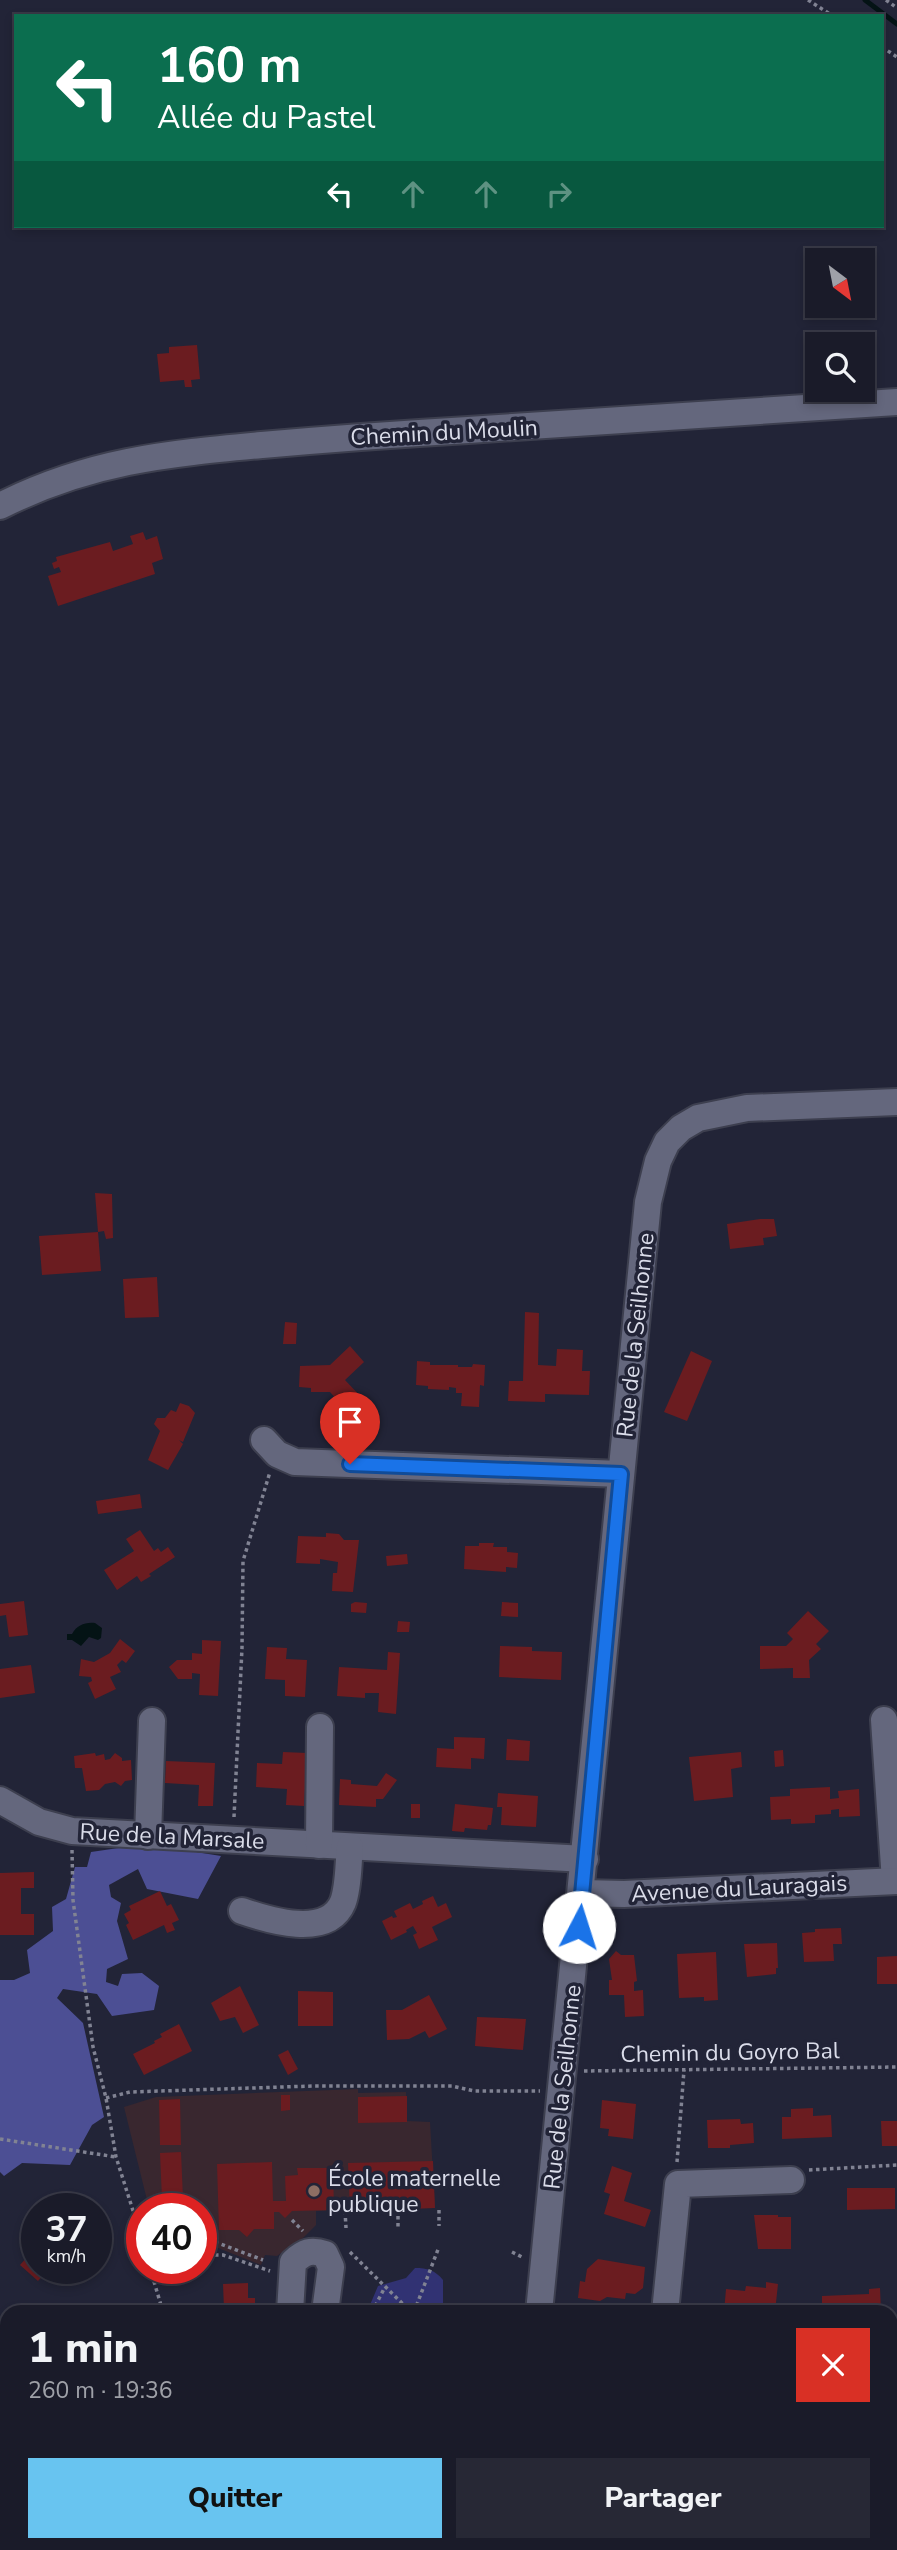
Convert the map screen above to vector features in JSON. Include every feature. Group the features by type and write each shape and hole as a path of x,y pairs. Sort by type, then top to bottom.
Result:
{"street":[{"name":"Chemin du Moulin","path":"0,506 51,482 83,472 169,454 352,437 897,402"},
{"name":"Rue de la Seilhonne","path":"540,2305 648,1202 658,1161 667,1142 681,1128 698,1118 720,1112 747,1108 897,1102"},
{"path":"270,1447 295,1462 621,1474"},
{"path":"884,1720 896,1881"},
{"path":"148,1836 152,1721"},
{"path":"319,1845 320,1727"},
{"name":"Rue de la Marsale","path":"0,1800 39,1822 72,1831 585,1859"},
{"path":"242,1911 269,1920 303,1924 319,1922 332,1915 342,1904 350,1847"},
{"name":"Avenue du Lauragais","path":"582,1893 624,1894 896,1881"},
{"path":"666,2305 678,2184 791,2180"},
{"path":"290,2305 293,2262 313,2250 325,2254 331,2267 326,2305"}],"path":[{"path":"808,0 829,14"},
{"path":"886,0 897,8"},
{"path":"233,1840 243,1562 270,1447"},
{"path":"72,1831 72,1899 93,2047 106,2098 116,2157 127,2193"},
{"name":"Chemin du Goyro Bal","path":"106,2098 130,2092 313,2086 452,2086 474,2091 528,2090 562,2082 684,2070 897,2067"},
{"path":"678,2184 677,2157 684,2070"},
{"path":"0,2139 116,2157"},
{"path":"791,2180 792,2171 897,2165"},
{"path":"398,2209 398,2227"},
{"path":"439,2210 439,2226"},
{"path":"345,2211 346,2228"},
{"path":"217,2243 262,2260"},
{"path":"415,2305 439,2247"},
{"path":"347,2249 404,2305"},
{"path":"217,2255 291,2278"},
{"path":"155,2284 161,2305"},
{"path":"376,2305 385,2287"}],"shaded area":[{"path":"95,1623 102,1628 101,1638 98,1640 89,1637 81,1646 67,1640 67,1634 72,1634 79,1626"},
{"path":"146,1844 221,1856 198,1899 147,1889 138,1869 109,1885 111,1897 121,1903 117,1921 128,1959 107,1969 106,1982 118,1986 122,1974 142,1973 159,1986 154,2010 112,2016 97,1994 63,1989 57,1998 83,2023 104,2117 92,2125 70,2165 22,2163 4,2176 0,2172 0,1980 14,1980 30,1973 27,1950 53,1931 52,1907 66,1899 75,1867 87,1867 91,1852"},
{"path":"358,2089 358,2093 406,2092 407,2121 430,2122 435,2208 316,2211 316,2225 303,2238 277,2256 265,2255 261,2265 217,2248 217,2193 145,2193 124,2107 156,2097"},
{"path":"415,2268 423,2268 437,2274 443,2280 443,2305 370,2305 378,2286 406,2278"}],"building":[{"path":"197,345 200,379 191,380 192,387 185,387 184,380 160,382 157,354 169,353 169,347"},
{"path":"143,532 146,540 157,536 163,559 152,563 155,574 58,606 48,576 61,572 59,567 54,569 52,563 57,561 56,557 110,542 113,551 133,544 130,536"},
{"path":"95,1193 112,1194 113,1238 106,1239 104,1231 98,1232"},
{"path":"774,1219 777,1236 763,1238 764,1245 730,1249 727,1224"},
{"path":"98,1232 101,1271 42,1275 39,1236"},
{"path":"157,1277 159,1317 125,1318 123,1279"},
{"path":"525,1312 539,1313 538,1365 556,1366 557,1349 583,1350 582,1371 590,1371 589,1395 545,1394 545,1402 508,1401 509,1381 523,1381"},
{"path":"285,1322 297,1323 296,1344 283,1344"},
{"path":"350,1346 364,1362 345,1380 362,1398 348,1412 330,1392 311,1392 311,1388 299,1387 300,1366 330,1365"},
{"path":"691,1351 712,1361 687,1421 664,1412"},
{"path":"417,1361 458,1367 485,1365 484,1386 480,1385 479,1407 461,1406 462,1393 456,1393 456,1388 428,1389 428,1386 416,1385"},
{"path":"180,1403 189,1406 195,1413 183,1442 179,1440 183,1444 168,1470 148,1460 160,1431 154,1424 157,1418 165,1418 171,1410 176,1412"},
{"path":"140,1494 142,1508 98,1514 96,1501"},
{"path":"140,1530 154,1551 158,1548 161,1552 168,1547 175,1557 141,1582 137,1576 117,1590 104,1570 134,1551 126,1539"},
{"path":"326,1533 339,1534 344,1540 359,1540 353,1592 332,1591 333,1573 337,1573 338,1562 320,1559 320,1564 296,1563 298,1536 326,1537"},
{"path":"479,1543 494,1543 493,1547 507,1547 507,1552 518,1553 517,1568 506,1567 506,1572 464,1569 465,1546 479,1546"},
{"path":"407,1554 408,1564 387,1566 386,1556"},
{"path":"24,1601 28,1635 9,1637 6,1615 0,1616 0,1604"},
{"path":"502,1602 518,1603 518,1617 501,1616"},
{"path":"367,1603 366,1613 351,1612 351,1604"},
{"path":"808,1611 829,1631 816,1644 821,1649 809,1660 810,1678 793,1678 793,1668 760,1669 760,1646 786,1646 793,1639 787,1633"},
{"path":"398,1621 410,1622 409,1632 397,1632"},
{"path":"120,1639 135,1651 126,1663 122,1660 117,1665 121,1672 110,1677 116,1689 95,1699 88,1683 92,1681 91,1677 79,1676 81,1659 94,1662 110,1653"},
{"path":"202,1640 221,1641 218,1696 199,1695 200,1674 192,1673 192,1679 178,1679 169,1667 177,1660 192,1660 192,1653 202,1654"},
{"path":"500,1646 562,1652 561,1680 499,1677"},
{"path":"267,1647 287,1648 286,1659 307,1660 305,1697 285,1696 285,1680 265,1679"},
{"path":"388,1652 400,1653 396,1714 378,1712 379,1693 365,1693 365,1698 337,1696 339,1667 387,1670"},
{"path":"31,1665 35,1693 0,1698 0,1669"},
{"path":"454,1737 485,1738 484,1759 471,1758 471,1769 436,1767 437,1748 454,1749"},
{"path":"507,1739 530,1741 529,1761 506,1760"},
{"path":"783,1750 784,1766 775,1767 774,1751"},
{"path":"283,1752 307,1753 304,1806 286,1805 287,1789 256,1787 257,1763 282,1764"},
{"path":"741,1752 742,1767 731,1769 733,1797 694,1801 689,1757"},
{"path":"95,1753 96,1756 104,1754 105,1760 115,1753 122,1761 131,1760 132,1780 125,1781 121,1786 115,1782 105,1784 99,1790 86,1791 82,1768 75,1768 74,1756"},
{"path":"166,1761 215,1763 213,1806 198,1806 199,1785 165,1783"},
{"path":"386,1773 397,1780 383,1799 376,1799 376,1807 339,1805 340,1779 351,1780 351,1784 377,1786"},
{"path":"830,1787 830,1799 839,1798 838,1791 859,1789 860,1816 839,1817 839,1809 831,1810 831,1814 815,1815 815,1823 791,1824 791,1819 771,1820 770,1797 790,1796 790,1789"},
{"path":"498,1793 538,1796 536,1827 501,1825 502,1807 497,1807"},
{"path":"411,1804 420,1804 420,1818 411,1818"},
{"path":"455,1804 493,1808 491,1825 488,1825 487,1830 465,1828 464,1832 452,1831"},
{"path":"34,1872 34,1888 21,1888 21,1914 34,1914 34,1935 0,1935 0,1873"},
{"path":"160,1891 167,1906 171,1904 179,1920 172,1923 175,1930 167,1933 164,1925 133,1940 124,1914 131,1910 129,1906"},
{"path":"433,1896 438,1907 446,1903 452,1917 432,1927 438,1940 419,1949 413,1935 417,1933 413,1926 391,1940 382,1921 392,1916 397,1917 394,1911 410,1903 413,1909"},
{"path":"841,1928 842,1944 833,1944 834,1961 804,1962 802,1933 815,1932 815,1929"},
{"path":"777,1943 776,1974 747,1977 744,1944"},
{"path":"616,1951 621,1955 634,1955 637,1981 634,1982 634,1991 643,1990 644,2016 625,2017 624,1995 609,1995 609,1980 612,1980 609,1959"},
{"path":"716,1952 718,2000 704,2001 704,1997 679,1998 677,1954"},
{"path":"897,1956 897,1984 877,1984 877,1957"},
{"path":"240,1986 259,2025 243,2033 235,2017 220,2021 211,2003"},
{"path":"298,1991 333,1992 333,2026 298,2026"},
{"path":"429,1995 447,2029 429,2038 425,2031 409,2039 387,2040 386,2010 402,2010"},
{"path":"477,2017 526,2019 523,2050 475,2046"},
{"path":"179,2024 192,2051 144,2075 133,2054 155,2043 154,2041 162,2037 160,2034"},
{"path":"288,2050 298,2069 288,2075 278,2055"},
{"path":"281,2095 290,2095 290,2110 281,2111"},
{"path":"407,2096 407,2122 358,2123 358,2097"},
{"path":"180,2099 181,2145 160,2145 159,2100"},
{"path":"602,2100 636,2104 633,2139 608,2136 609,2129 600,2128"},
{"path":"813,2108 813,2116 831,2115 832,2137 782,2139 782,2117 791,2117 791,2109"},
{"path":"740,2119 741,2124 753,2123 754,2143 730,2145 730,2148 708,2148 707,2120"},
{"path":"881,2121 897,2121 897,2146 882,2146"},
{"path":"181,2152 183,2193 162,2193 160,2153"},
{"path":"433,2161 435,2208 350,2211 348,2163"},
{"path":"272,2162 273,2201 286,2201 285,2176 298,2175 297,2168 333,2168 334,2210 292,2211 285,2218 279,2212 274,2212 274,2229 254,2229 247,2237 239,2230 219,2230 217,2164"},
{"path":"612,2166 632,2173 624,2201 651,2210 645,2227 604,2214 610,2194 604,2192"},
{"path":"847,2188 895,2188 895,2209 847,2210"},
{"path":"754,2215 791,2217 791,2249 758,2249"},
{"path":"598,2259 645,2267 643,2288 635,2294 626,2293 625,2299 607,2297 600,2301 578,2298 580,2281 585,2282 587,2269"},
{"path":"766,2282 778,2284 776,2305 725,2305 726,2289 745,2291 746,2286 766,2288"},
{"path":"248,2283 248,2298 255,2298 255,2305 224,2305 223,2284"},
{"path":"880,2288 881,2305 822,2305 822,2296 869,2294 869,2289"}],"waterway":[{"path":"865,0 884,14"},
{"path":"884,14 897,24"}],"place":[{"name":"École maternelle publique","path":"314,2191"}],"route":[{"path":"350,1464 621,1474 579,1927"}]}
